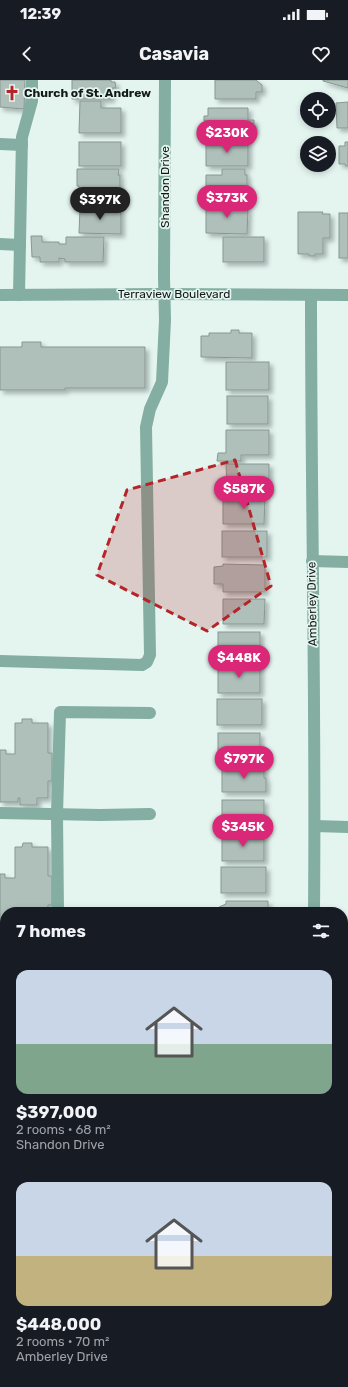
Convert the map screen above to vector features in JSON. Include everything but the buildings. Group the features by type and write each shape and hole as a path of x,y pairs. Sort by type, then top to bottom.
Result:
{"street":[{"path":"19,294 22,137 32,101 32,80"},
{"name":"Shandon Drive","path":"0,661 142,665 147,662 150,656 146,427 150,409 162,382 165,294 166,80"},
{"path":"0,144 22,144"},
{"path":"0,244 20,245"},
{"name":"Terraview Boulevard","path":"0,295 348,295"},
{"name":"Amberley Drive","path":"311,295 315,826 314,907"},
{"path":"312,561 348,562"},
{"path":"58,907 60,712 150,713"},
{"path":"0,813 100,815 150,814"},
{"path":"315,826 348,827"}],"highlighted area":[{"path":"235,460 271,586 207,631 97,575 127,490"}],"place":[{"name":"Church of St. Andrew","path":"12,93"}]}
